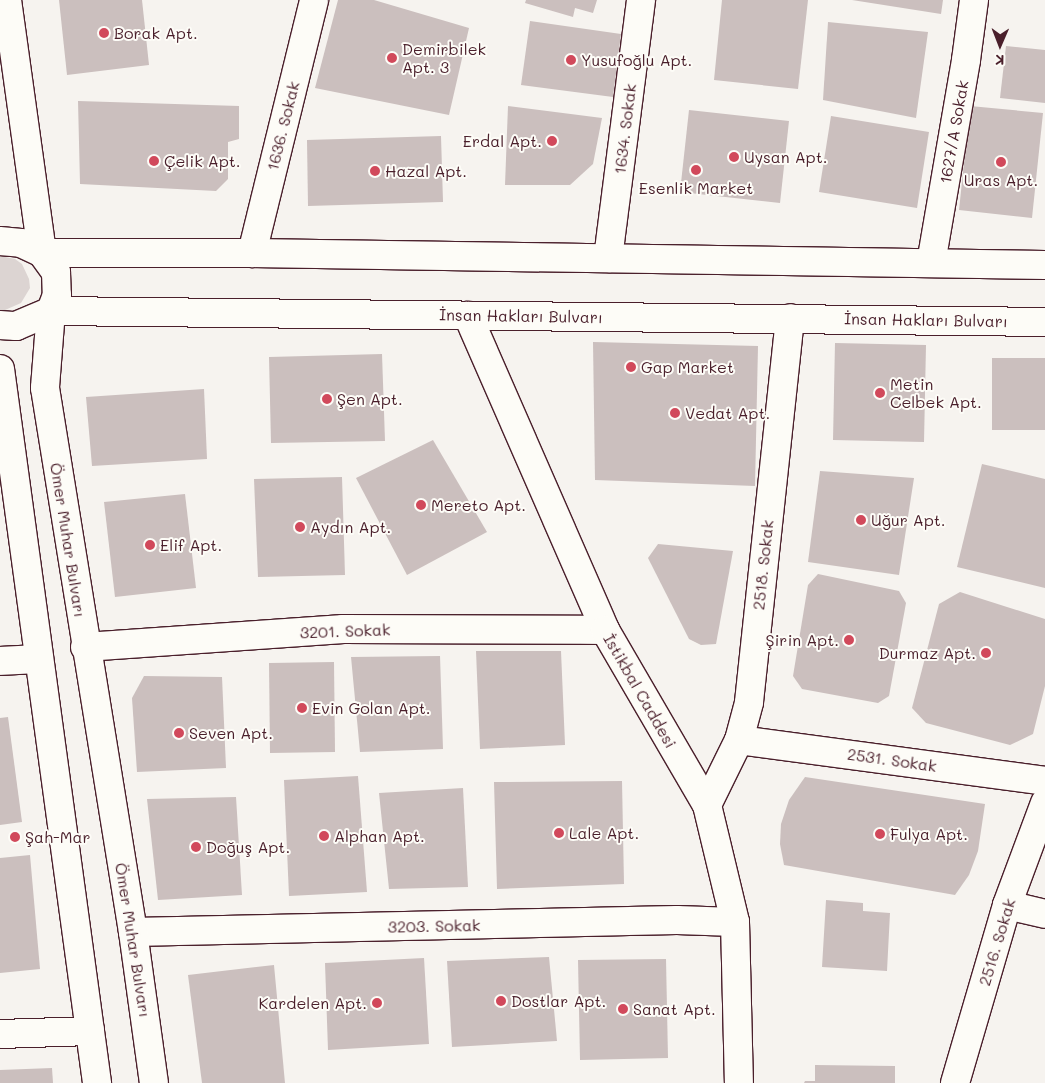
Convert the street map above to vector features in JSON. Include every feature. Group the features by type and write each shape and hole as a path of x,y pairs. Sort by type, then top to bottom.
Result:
{"street":[{"name":"Ömer Muhar Bulvarı","path":"7,0 42,253 56,272 57,295 51,311 45,388 132,932 154,1083"},
{"name":"1636. Sokak","path":"252,253 314,0"},
{"name":"1634. Sokak","path":"608,258 641,0"},
{"name":"1627/A Sokak","path":"931,263 966,60 974,0"},
{"path":"0,241 21,243 42,253 252,253 1045,265"},
{"name":"İnsan Hakları Bulvarı","path":"0,325 16,326 51,311 1045,322"},
{"name":"İstikbal Caddesi","path":"468,316 605,630 707,805 735,922 739,1083"},
{"name":"2518. Sokak","path":"707,805 739,740 749,702 790,318"},
{"path":"0,369 97,1083"},
{"name":"3201. Sokak","path":"85,647 343,629 605,630"},
{"path":"0,660 39,660"},
{"name":"2531. Sokak","path":"739,740 1045,781"},
{"name":"2516. Sokak","path":"956,1083 1008,904 1045,803"},
{"path":"1008,904 1045,914"},
{"name":"3203. Sokak","path":"132,932 677,920 735,922"},
{"path":"0,1034 90,1031"}],"shaded area":[{"path":"0,256 15,259 22,264 29,279 30,288 21,303 5,310 0,310"}],"building":[{"name":"Borak Apt.","path":"59,0 142,0 149,65 67,75"},
{"name":"Demirbilek Apt. 3","path":"338,0 374,0 469,28 449,115 315,88"},
{"path":"526,0 597,0 593,13 575,8 573,17 525,3"},
{"path":"722,0 808,0 798,89 714,80"},
{"path":"852,0 943,0 941,14"},
{"name":"Yusufoğlu Apt.","path":"530,21 621,34 613,97 521,85"},
{"path":"828,22 928,32 916,118 823,100"},
{"path":"1006,46 1045,50 1045,103 1000,98"},
{"name":"Çelik Apt.","path":"78,101 239,106 239,139 228,142 228,179 216,191 80,184"},
{"name":"Erdal Apt.","path":"508,106 602,118 593,164 570,185 505,185"},
{"name":"Uras Apt.","path":"970,106 1043,113 1032,218 959,210"},
{"name":"Uysan Apt.","path":"689,110 789,121 780,203 680,192"},
{"path":"831,116 929,132 917,208 819,192"},
{"name":"Hazal Apt.","path":"441,136 443,202 308,206 307,140"},
{"name":"Vedat Apt.","path":"593,342 758,346 755,486 595,480"},
{"name":"Metin Celbek Apt.","path":"835,343 926,345 924,442 833,440"},
{"name":"Şen Apt.","path":"382,354 385,441 271,443 269,357"},
{"path":"992,358 1045,358 1045,430 992,430"},
{"path":"204,389 207,459 92,466 86,397"},
{"name":"Mereto Apt.","path":"433,440 487,532 407,575 356,478"},
{"path":"982,464 1045,479 1045,588 957,567"},
{"name":"Uğur Apt.","path":"820,471 914,478 899,575 808,562"},
{"name":"Aydın Apt.","path":"342,477 345,575 258,577 254,479"},
{"name":"Elif Apt.","path":"185,494 196,588 115,597 104,502"},
{"path":"658,544 733,551 716,644 701,645 689,639 648,558"},
{"name":"Şirin Apt.","path":"818,574 899,591 906,603 889,696 878,703 802,689 793,676 808,585"},
{"name":"Durmaz Apt.","path":"960,592 1045,619 1045,686 1033,734 1010,745 926,723 912,708 939,604"},
{"path":"476,651 561,651 565,745 480,749"},
{"path":"440,656 443,749 360,752 351,657"},
{"name":"Evin Golan Apt.","path":"334,662 335,752 270,753 269,663"},
{"name":"Seven Apt.","path":"144,676 222,677 226,768 137,772 132,698"},
{"path":"8,717 22,822 0,825 0,718"},
{"name":"Alphan Apt.","path":"358,776 367,892 289,896 284,780"},
{"name":"Fulya Apt.","path":"805,777 985,804 978,851 969,875 955,895 784,865 780,844 781,824 789,800"},
{"name":"Lale Apt.","path":"622,781 624,884 497,889 494,782"},
{"path":"463,788 468,887 389,889 379,793"},
{"name":"Doğuş Apt.","path":"236,797 242,895 158,900 147,799"},
{"path":"30,855 40,969 0,973 0,858"},
{"path":"826,900 863,903 863,911 890,913 887,971 822,967"},
{"name":"Dostlar Apt.","path":"549,957 557,1041 452,1047 447,961"},
{"name":"Kardelen Apt.","path":"424,958 429,1044 328,1050 325,963"},
{"name":"Sanat Apt.","path":"666,959 668,1058 580,1060 578,960"},
{"path":"274,965 285,1083 202,1083 188,975"},
{"path":"815,1065 895,1066 895,1083 804,1083 805,1081 815,1081"},
{"path":"52,1068 53,1083 0,1083 0,1070"}],"place":[{"name":"Borak Apt.","path":"104,33"},
{"name":"Demirbilek Apt. 3","path":"392,58"},
{"name":"Yusufoğlu Apt.","path":"571,60"},
{"name":"Erdal Apt.","path":"552,141"},
{"name":"Uysan Apt.","path":"734,157"},
{"name":"Çelik Apt.","path":"154,161"},
{"name":"Uras Apt.","path":"1001,162"},
{"name":"Esenlik Market","path":"696,170"},
{"name":"Hazal Apt.","path":"375,171"},
{"name":"Gap Market","path":"631,367"},
{"name":"Metin Celbek Apt.","path":"880,393"},
{"name":"Şen Apt.","path":"327,399"},
{"name":"Vedat Apt.","path":"675,413"},
{"name":"Mereto Apt.","path":"421,505"},
{"name":"Uğur Apt.","path":"861,520"},
{"name":"Aydın Apt.","path":"300,527"},
{"name":"Elif Apt.","path":"150,545"},
{"name":"Şirin Apt.","path":"849,640"},
{"name":"Durmaz Apt.","path":"986,653"},
{"name":"Evin Golan Apt.","path":"302,708"},
{"name":"Seven Apt.","path":"179,733"},
{"name":"Lale Apt.","path":"559,833"},
{"name":"Fulya Apt.","path":"880,834"},
{"name":"Alphan Apt.","path":"324,836"},
{"name":"Şah-Mar","path":"15,837"},
{"name":"Doğuş Apt.","path":"196,847"},
{"name":"Dostlar Apt.","path":"501,1001"},
{"name":"Kardelen Apt.","path":"377,1003"},
{"name":"Sanat Apt.","path":"623,1009"}]}
